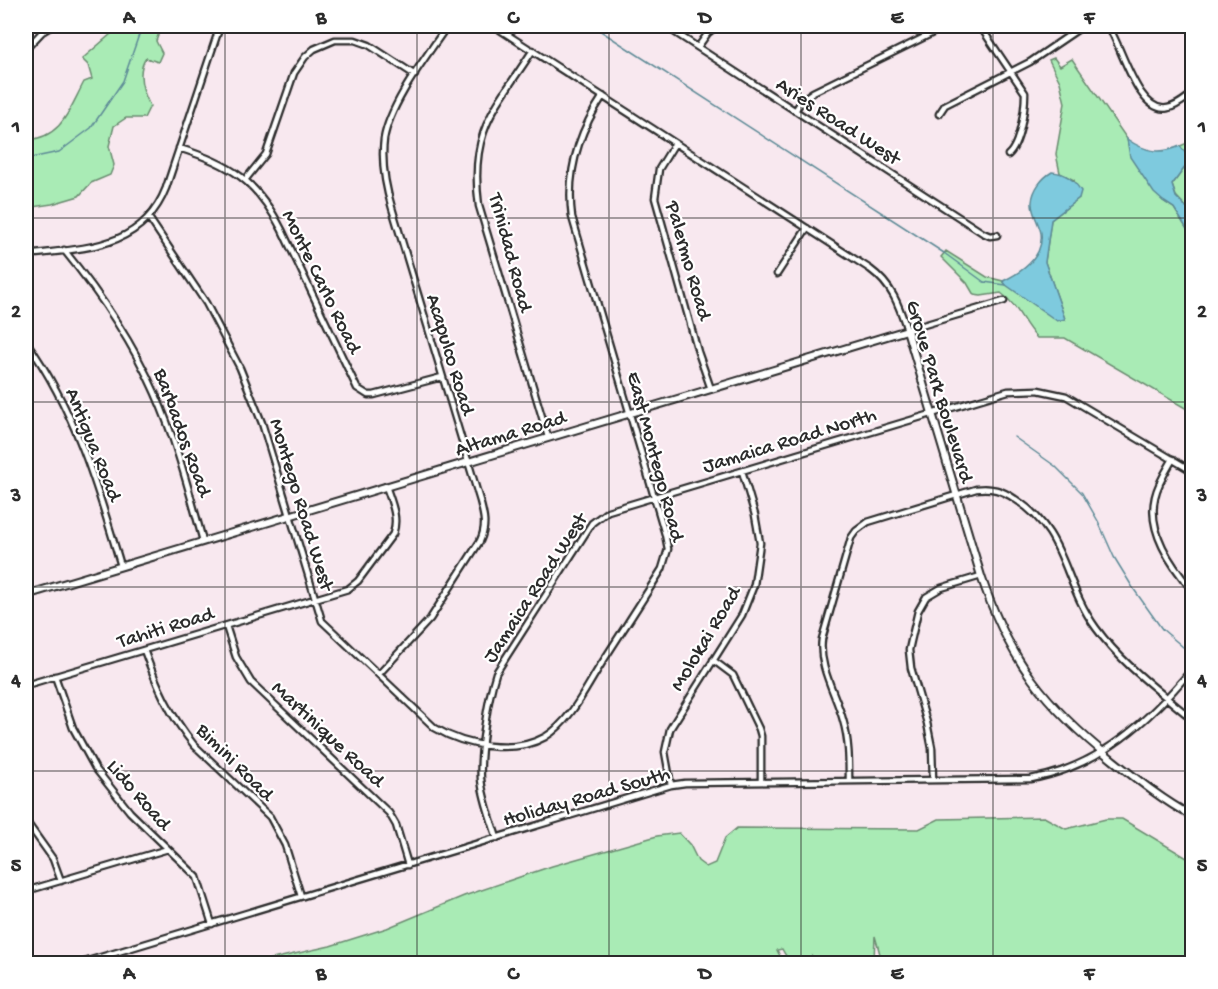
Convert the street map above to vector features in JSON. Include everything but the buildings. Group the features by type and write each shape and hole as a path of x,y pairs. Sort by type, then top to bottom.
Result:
{"street":[{"path":"26,49 42,32 52,26"},
{"path":"26,255 96,246 120,239 149,218 164,194 220,26"},
{"name":"Acapulco Road","path":"379,674 430,619 485,530 485,521 389,200 383,168 385,137 390,119 447,26"},
{"name":"Grove Park Boulevard","path":"494,26 807,228 880,276 889,285 907,330 981,576 1004,634 1021,666 1056,710 1103,752 1148,788 1192,816"},
{"name":"Aries Road West","path":"665,26 983,233 997,236"},
{"path":"698,47 708,33 717,26"},
{"path":"795,111 803,99 813,92 947,26"},
{"path":"980,26 1025,93 1025,104 1016,145 1008,154"},
{"path":"939,114 945,105 1030,62 1083,26"},
{"path":"1108,26 1121,49 1136,86 1146,100 1159,108 1172,107 1192,94"},
{"path":"245,180 266,154 294,73 305,57 314,50 335,40 355,39 369,45 415,75"},
{"name":"Trinidad Road","path":"533,50 483,129 478,146 476,176 479,206 548,438"},
{"name":"East Montego Road","path":"484,745 516,746 535,742 553,731 567,717 664,565 668,549 655,497 576,234 570,200 574,159 581,135 590,115 603,96"},
{"name":"Palermo Road","path":"675,143 659,169 655,198 711,389"},
{"name":"Monte Carlo Road","path":"179,148 221,163 245,180 260,195 274,215 357,388 368,395 374,395 441,377"},
{"name":"Montego Road West","path":"149,218 206,303 240,368 262,423 320,616 326,626 435,728 455,738 484,745"},
{"path":"777,274 807,228"},
{"name":"Barbados Road","path":"64,250 111,313 146,374 170,432 203,541"},
{"name":"Altama Road","path":"28,594 1004,301"},
{"name":"Antigua Road","path":"26,341 50,377 79,437 121,566"},
{"name":"Jamaica Road North","path":"655,497 932,413 1008,391 1024,389 1052,392 1079,403 1192,471"},
{"path":"1173,459 1159,484 1153,510 1165,551 1192,590"},
{"name":"Molokai Road","path":"671,785 665,752 670,729 742,615 758,569 760,543 758,529 742,471"},
{"name":"Tahiti Road","path":"26,685 354,586 393,534 396,518 386,486"},
{"path":"849,781 847,734 824,666 821,650 822,639 851,538 868,522 976,489 987,488 1005,492 1032,511 1051,533 1079,600 1096,629 1123,660 1192,719"},
{"name":"Jamaica Road West","path":"497,838 483,792 481,761 496,673 592,523 608,511 655,497"},
{"path":"26,576 28,594"},
{"path":"933,780 932,748 911,668 909,650 918,611 930,593 981,576"},
{"name":"Martinique Road","path":"226,626 236,657 251,681 389,813 396,825 408,865"},
{"name":"Bimini Road","path":"144,650 162,698 183,731 194,745 270,817 285,845 301,896"},
{"path":"713,660 734,675 759,729 761,782"},
{"name":"Holiday Road South","path":"78,963 671,785 1031,779 1047,776 1112,747 1168,698 1192,669"},
{"name":"Lido Road","path":"56,676 73,728 95,768 130,812 197,877 212,924"},
{"path":"26,821 53,859 61,880"},
{"path":"26,891 168,849"}],"green space":[{"path":"116,26 172,26 169,31 159,33 156,41 162,53 158,62 146,58 141,69 145,95 150,106 144,118 126,118 114,126 109,146 114,165 110,175 91,183 79,196 52,204 26,208 26,140 48,134 63,121 84,82 92,79 88,65 82,59 112,33"},
{"path":"1054,58 1060,66 1072,59 1127,139 1131,157 1163,201 1174,208 1192,237 1192,412 1065,338 1037,338 1007,298 1001,293 974,295 967,283 941,257 946,251 987,277 1003,281 1065,319 1045,262 1051,220 1079,198 1074,180 1060,173 1056,154 1065,103 1060,82 1049,60"},
{"path":"1192,141 1192,213 1176,196 1172,185 1188,163 1187,155 1180,146"},
{"path":"1044,817 1066,829 1106,819 1122,819 1192,861 1192,963 1025,964 1026,961 1016,961 1011,963 878,963 880,954 875,936 872,964 815,963 817,959 812,956 811,963 796,963 788,958 782,949 777,950 783,962 772,963 774,964 250,964 330,946 387,928 464,896 552,866 657,836 679,833 690,845 698,861 706,867 715,863 725,838 737,828 919,829 939,819"}],"water":[{"path":"1127,139 1146,149 1159,151 1180,146 1187,155 1188,163 1172,185 1176,197 1192,213 1192,237 1174,208 1154,193 1130,157"},
{"path":"1052,172 1069,178 1081,191 1079,198 1051,220 1045,262 1065,319 1057,321 1003,281 1030,263 1039,249 1041,233 1032,202 1039,184"}],"waterway":[{"path":"26,159 59,152 91,128 123,81 142,26"},
{"path":"593,26 944,253 984,282 1006,285"},
{"path":"1014,437 1055,466 1082,493 1114,557 1133,588 1162,629 1190,653"}]}
